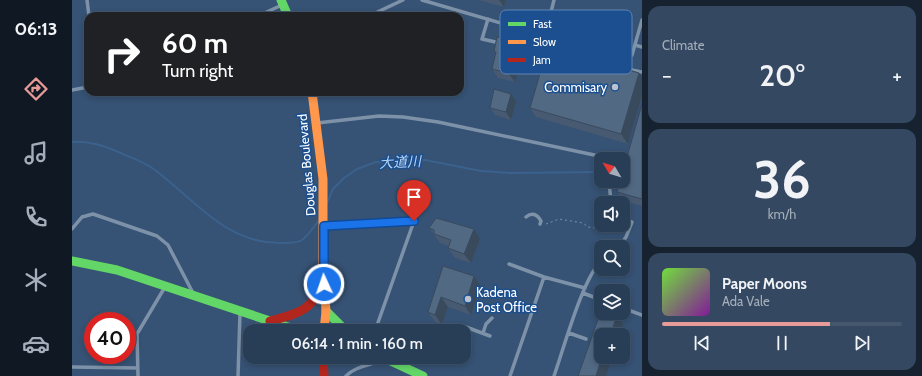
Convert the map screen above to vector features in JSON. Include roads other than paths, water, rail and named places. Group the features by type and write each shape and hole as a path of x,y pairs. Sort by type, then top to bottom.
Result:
{"street":[{"path":"282,2 286,12"},
{"name":"Douglas Boulevard","path":"313,96 323,178 323,271 326,311 325,324"},
{"path":"72,261 117,270 166,285 195,297 279,324"},
{"path":"270,321 305,311 312,304 320,289 323,271"},
{"path":"326,311 339,324"},
{"path":"323,364 324,376"},
{"path":"397,364 422,376"}],"lane":[{"path":"87,0 88,12"},
{"path":"378,12 403,0"},
{"path":"422,0 464,12"},
{"path":"552,10 554,0"},
{"path":"265,12 282,2"},
{"path":"464,12 500,23"},
{"path":"488,19 482,39 500,43"},
{"path":"632,55 642,20"},
{"path":"635,45 642,46"},
{"path":"632,70 642,72"},
{"path":"72,90 84,88"},
{"path":"317,123 379,116 417,119 594,155"},
{"path":"72,229 82,216 93,214 158,236 168,245 195,297"},
{"path":"526,216 535,214 541,221 540,224"},
{"path":"324,226 414,221 377,324"},
{"path":"509,264 544,277 585,288"},
{"path":"554,376 583,293 594,268"},
{"path":"510,376 544,277"},
{"path":"138,376 137,334 166,285"},
{"path":"583,293 594,297"},
{"path":"238,376 240,311"},
{"path":"630,311 642,315"},
{"path":"483,334 486,324 492,318"},
{"path":"471,329 490,336"},
{"path":"569,333 586,339"},
{"path":"346,376 357,368 373,364"},
{"path":"72,367 138,368"}],"waterway":[{"name":"大道川","path":"72,142 84,142 100,145 146,164 170,182 212,218 244,236 261,241 281,243 297,242 307,236 320,219"},
{"name":"大道川","path":"327,203 333,189 344,178 357,169 376,162 425,160 481,171 510,173 594,172"}],"place":[{"name":"Commisary","path":"615,87"},
{"name":"Kadena Post Office","path":"468,299"}]}
